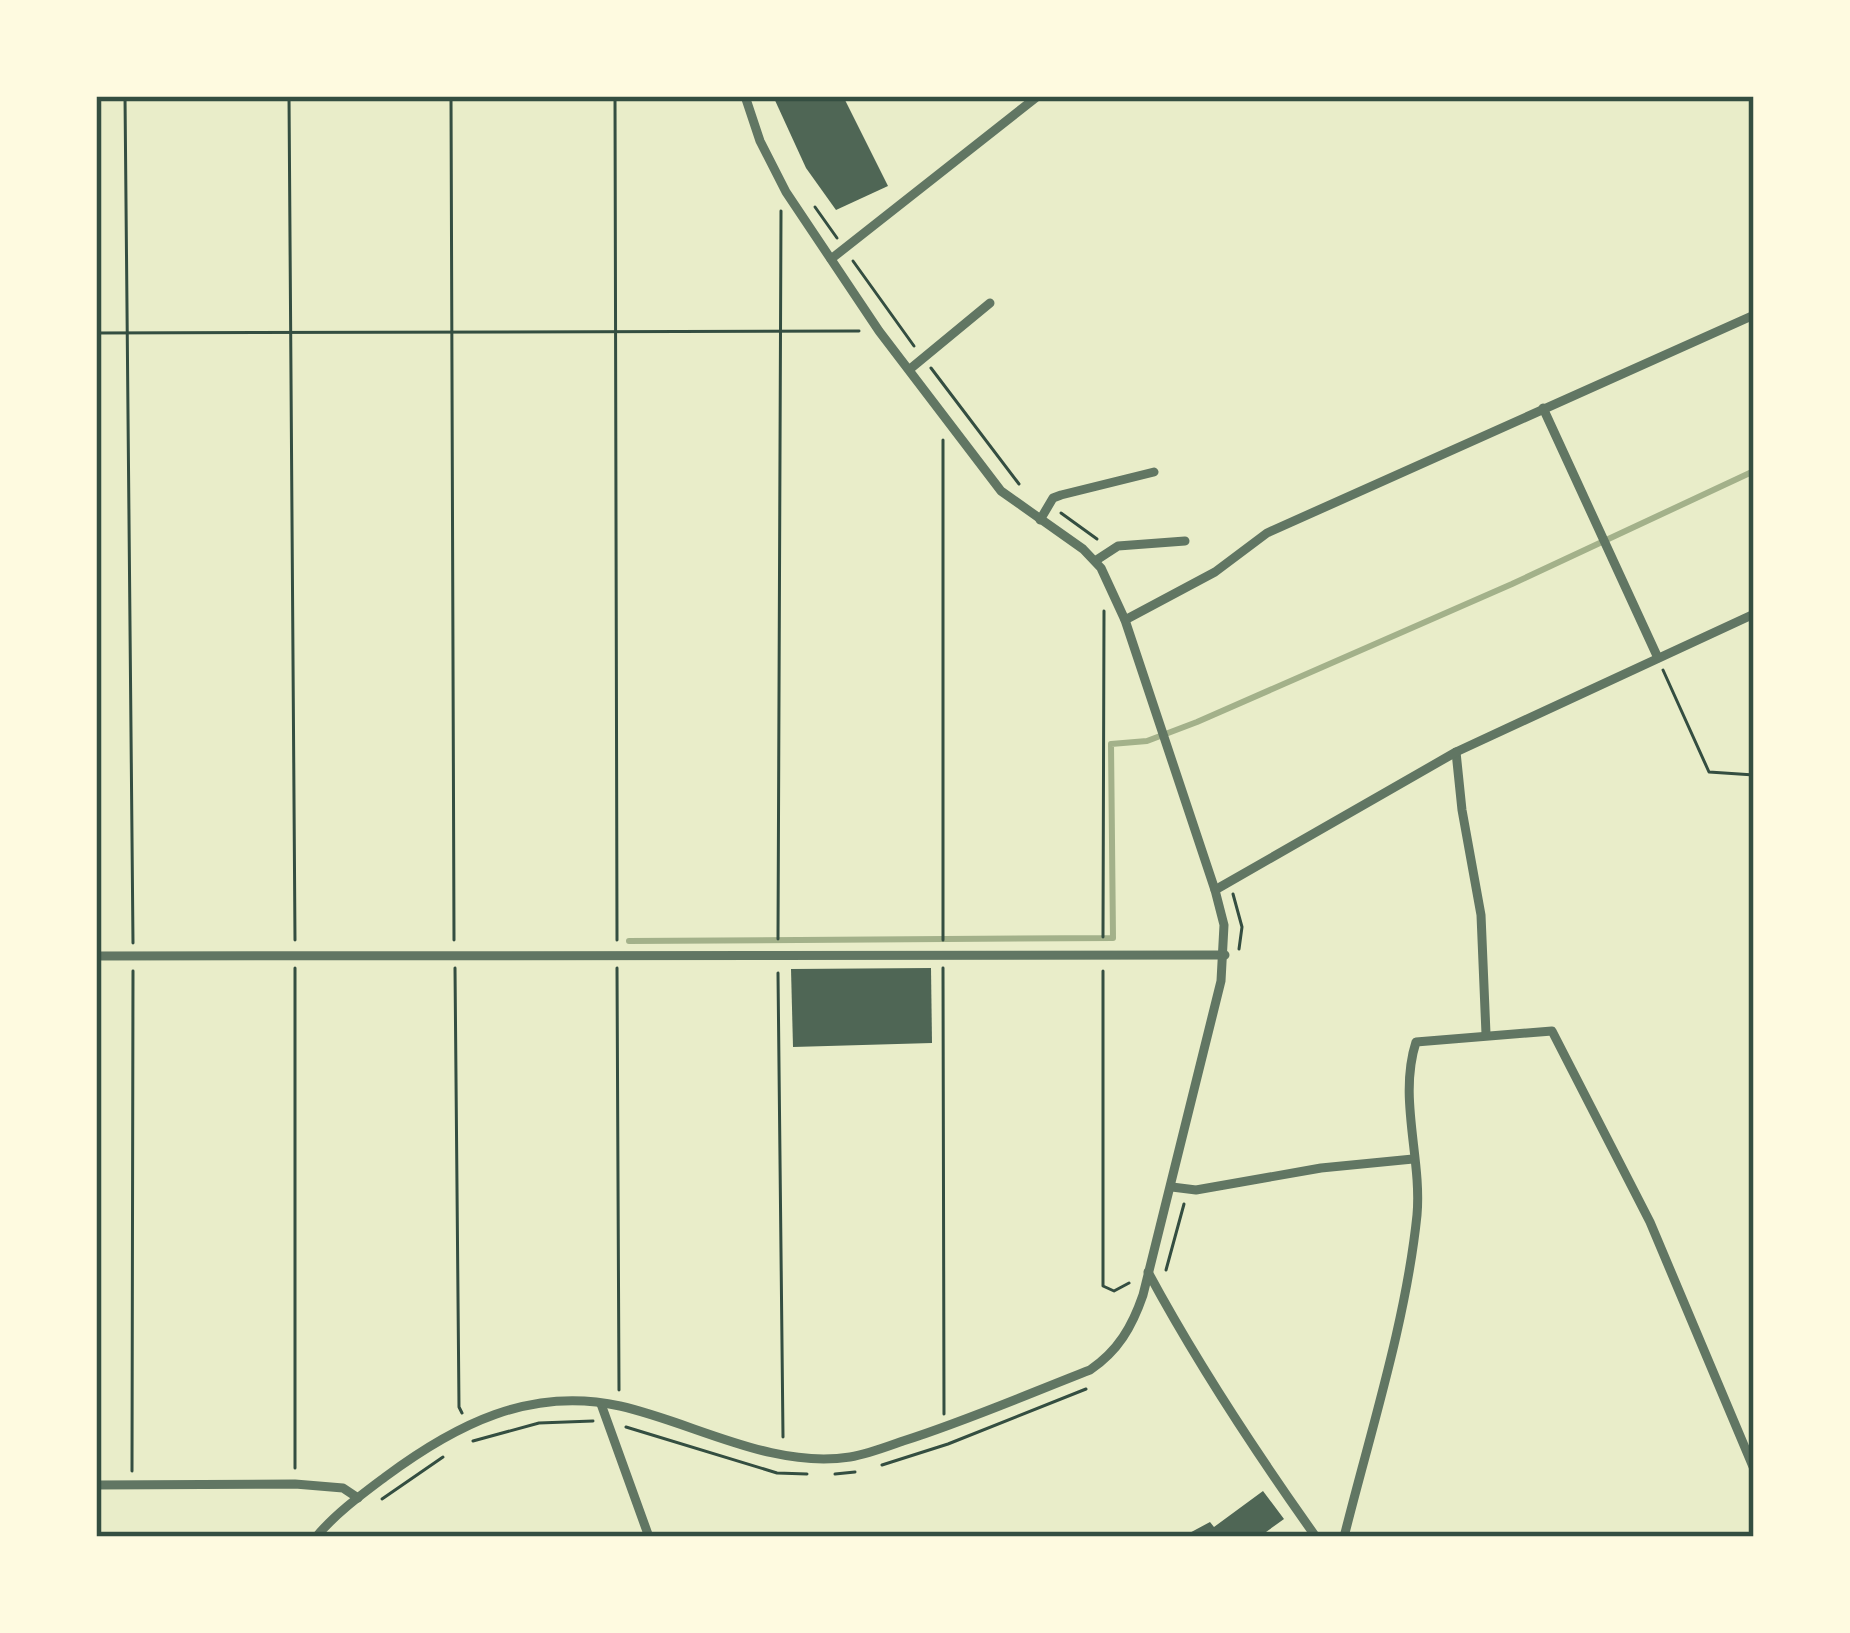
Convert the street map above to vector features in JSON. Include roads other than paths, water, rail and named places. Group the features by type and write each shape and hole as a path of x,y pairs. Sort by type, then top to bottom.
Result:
{"street":[{"path":"316,1537 358,1498 466,1424 505,1409 546,1401 619,1406 783,1455 851,1457 944,1428 1090,1370 1108,1357 1135,1318 1172,1187 1225,956 1224,925 1215,890 1124,620 1095,561 1001,491 879,331 786,192 760,141 745,96"},
{"path":"831,259 1038,96"},
{"path":"910,369 990,303"},
{"path":"1124,620 1215,572 1267,533 1754,315"},
{"path":"1543,408 1658,658"},
{"path":"1040,520 1053,498 1154,472"},
{"path":"1095,561 1118,546 1185,541"},
{"path":"1215,890 1456,752 1754,614"},
{"path":"1456,752 1480,915 1486,1034"},
{"path":"96,956 1225,956"},
{"path":"1344,1537 1410,1268 1418,1209 1410,1059 1416,1042 1552,1031 1650,1222 1754,1469"},
{"path":"1172,1187 1196,1190 1321,1168 1414,1159"},
{"path":"1148,1272 1251,1446 1316,1537"},
{"path":"601,1404 649,1537"},
{"path":"96,1485 295,1484 343,1488 358,1498"}],"waterway":[{"path":"629,941 1113,938 1111,744 1147,741 1197,722 1754,471"}]}
